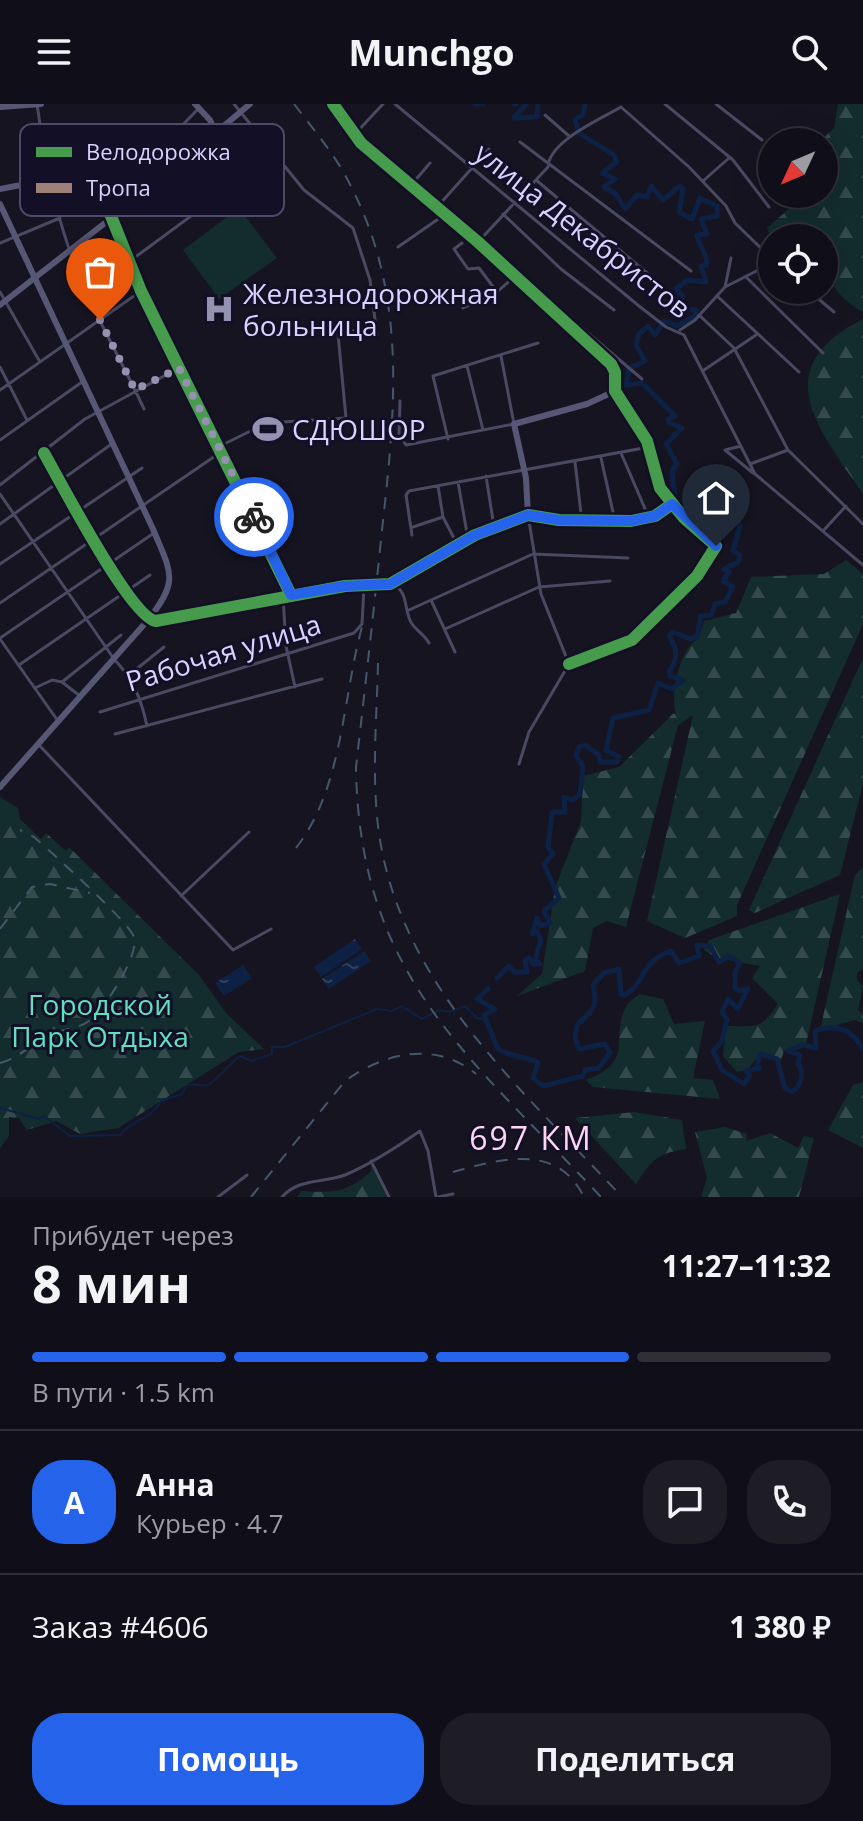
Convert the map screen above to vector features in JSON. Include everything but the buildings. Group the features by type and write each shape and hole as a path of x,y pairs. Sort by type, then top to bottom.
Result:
{"street":[{"path":"0,107 38,104 41,124"},
{"path":"234,104 250,124"},
{"path":"222,124 250,104"},
{"path":"333,104 354,135 611,364 615,372 615,391 649,447 660,488 672,504 713,541 715,550 707,564 632,640 569,664 529,732 519,764"},
{"path":"354,135 383,104"},
{"name":"улица Декабристов","path":"395,104 666,327 679,330 704,370 755,474 863,565"},
{"path":"665,104 729,158 758,194"},
{"path":"716,104 758,137"},
{"path":"479,244 536,180 569,136 621,105 703,181 726,206 735,223 758,247"},
{"path":"182,124 197,106 213,124"},
{"path":"545,115 569,136"},
{"path":"520,142 691,271"},
{"path":"436,208 489,149"},
{"path":"703,181 729,158"},
{"path":"409,186 430,163"},
{"path":"284,165 304,190 353,228 370,280 377,335"},
{"path":"536,180 653,278"},
{"path":"0,189 20,184"},
{"path":"0,204 129,477 172,580 168,593 148,620 0,787"},
{"path":"503,214 561,269 614,310"},
{"path":"398,247 444,215"},
{"path":"110,216 141,291 287,595 287,653 295,687"},
{"path":"2,303 114,216"},
{"path":"129,262 192,216"},
{"path":"0,243 60,218 70,251 100,320 144,409"},
{"path":"462,243 454,249 468,269 479,268 497,292"},
{"path":"479,244 488,247 642,379"},
{"path":"725,287 731,258"},
{"path":"679,330 699,315 725,287 758,269"},
{"path":"463,308 497,292 515,276"},
{"path":"745,276 823,353"},
{"path":"0,390 141,291"},
{"path":"0,292 2,303 40,362"},
{"path":"716,295 799,372"},
{"path":"825,304 834,312"},
{"path":"699,315 722,334 734,352 788,450 863,524"},
{"path":"0,603 220,450 267,423 346,418 338,334 374,327"},
{"path":"704,370 756,335"},
{"path":"448,439 433,376 538,343"},
{"path":"501,356 530,503 528,515 539,587 569,664"},
{"path":"467,366 483,430"},
{"path":"0,367 27,421"},
{"path":"0,485 98,411 179,368"},
{"path":"0,440 84,381"},
{"path":"400,401 402,442 448,439 514,424 587,404 615,391"},
{"path":"0,524 113,443"},
{"path":"741,446 725,450 755,474"},
{"path":"412,535 406,492 649,447"},
{"path":"750,464 788,450"},
{"path":"44,453 108,564 148,620"},
{"path":"621,453 649,518"},
{"path":"600,457 615,521"},
{"path":"574,461 582,522"},
{"path":"0,564 142,468"},
{"path":"486,476 494,527"},
{"path":"458,482 468,539"},
{"path":"438,485 443,517 458,546"},
{"path":"0,494 114,659 129,675 141,697 147,726"},
{"path":"148,620 183,617 287,595 392,583 468,539 528,515 582,522 615,521 649,518 672,504"},
{"path":"823,531 846,506"},
{"path":"412,528 443,517"},
{"path":"58,721 0,638 154,533"},
{"path":"409,610 533,554 628,558"},
{"path":"19,665 150,575"},
{"path":"445,629 539,587 610,581"},
{"path":"392,583 399,588 412,624 424,633 429,643"},
{"name":"Рабочая улица","path":"100,712 358,631 364,614 367,584"},
{"path":"431,600 455,652"},
{"path":"62,682 121,635"},
{"path":"129,675 164,647"},
{"path":"115,734 322,679"},
{"path":"35,688 52,680 62,682 80,696"},
{"path":"39,745 233,950 271,929"},
{"path":"181,896 249,832"},
{"path":"282,1197 299,1184 356,1170 420,1131 428,1151 437,1197 453,1194"},
{"path":"371,1161 389,1197"},
{"path":"218,1197 247,1175"}],"green space":[{"path":"838,104 863,104 863,312 838,292 838,224 772,224 790,208 838,208 838,128 834,128"},
{"path":"228,216 245,216 277,258 219,299 183,250"},
{"path":"863,319 863,494 818,423 810,401 808,379 815,358 833,338"},
{"path":"846,560 863,574 863,624 737,905 737,916 685,938 647,921 693,715 678,725 626,927 607,921 593,928 585,971 517,996 542,974 555,888 581,821 583,776 619,767 674,713 676,715 675,684 686,652 699,638 704,621 736,613 751,577 824,574"},
{"path":"863,658 863,783 840,875 755,913 749,910"},
{"name":"Городской Парк Отдыха","path":"0,797 18,808 20,819 41,839 46,833 66,851 69,847 199,975 226,1013 264,1049 239,1052 118,1128 80,1134 56,1121 27,1130 19,1118 9,1117 9,1136 0,1148"},
{"path":"863,867 863,969 857,973 857,981 863,986 858,1010 863,1013 863,1023 855,1020 820,1030 855,875"},
{"path":"840,894 806,1044 784,1051 780,1063 773,1056 760,1054 747,1070 737,1072 723,1056 726,1026 762,1023 778,1004 752,978 760,966 717,958 704,950 709,940"},
{"path":"640,994 663,999 674,1024 705,1021 693,1078 713,1080 720,1099 593,1087 586,1080 602,1072 617,1057 621,1019 627,1005"},
{"path":"863,1082 863,1148 828,1130 853,1085"},
{"path":"634,1112 682,1120 686,1149 656,1159 636,1184 575,1118"},
{"path":"725,1127 747,1134 746,1141 770,1133 798,1148 804,1136 814,1138 799,1197 701,1197 707,1178 695,1132"},
{"path":"371,1164 387,1197 297,1197 302,1191 347,1188 371,1171"}],"water":[{"path":"355,939 362,949 321,977 314,967"},
{"path":"364,951 371,961 329,989 322,979"},
{"path":"243,965 252,978 224,996 215,983"}],"waterway":[{"path":"475,104 483,104"},
{"path":"526,104 514,118 537,117 538,104"},
{"path":"585,104 583,115 575,119 579,133 614,155 617,162 602,173 615,179 604,187 616,194 625,209 637,195 647,197 651,186 663,200 680,186 683,189 679,212 692,219 700,198 717,206 717,216 701,219 707,234 697,235 707,260 707,265 701,266 706,282 687,280 676,289 683,297 667,302 677,311 683,308 696,310 695,316 677,326 664,321 655,335 648,326 639,334 636,345 645,361 630,368"},
{"path":"497,978 509,966 514,972 527,972 525,960 529,958 533,964 540,964 535,959 541,940 537,931 532,934 537,918 540,926 550,923 544,911 559,898 544,864 553,854 548,847 552,812 565,812 564,797 572,800 580,794 583,767 576,755 579,747 585,745 599,755 600,762 617,762 619,757 606,750 613,718 649,710 658,683 672,689 683,680 670,676 676,654 669,636 673,632 690,639 697,637 701,616 711,615 715,604 725,602 733,587 723,581 729,572 724,569 738,562 740,555 733,551 740,526 732,511 734,500 715,485 705,499 691,494 686,504 675,499 672,471 677,464 666,444 682,428 669,423 668,419 675,416 642,383 626,385 629,369"},
{"path":"488,989 477,999 495,1009 484,1015 498,1049 538,1063 533,1078 543,1086 583,1076 585,1070 599,1068 610,1053 605,1044 579,1049 575,1038 577,1025 595,1004 593,985 604,973 619,969 621,994 625,995 660,956 671,951 679,963 699,956 697,945 710,946 719,962 729,956 740,963 735,972 735,988 740,991 748,988 738,1009 728,999 722,1012 727,1019 722,1041 713,1051 722,1070 744,1084 750,1075 746,1071 760,1068 757,1066 760,1054 777,1059 785,1088 792,1092 801,1079 800,1055 788,1051 803,1045 816,1048 815,1031 830,1028 843,1030 854,1037 863,1049"},
{"path":"0,1108 39,1119 44,1116 70,1136 120,1135 152,1112 161,1101 182,1094 187,1085 210,1084 240,1056 251,1061 272,1054 272,1047 285,1047 377,1009 392,1011 402,1006 422,1019 439,1010 450,1012 465,1006 477,1018 486,1020"}],"railway":[{"path":"294,104 336,160 363,212 378,256 388,300 393,390 391,436 356,767 362,840 377,903 400,958 430,1008 507,1100 601,1197"},
{"path":"296,848 312,823 333,767 364,620"},
{"path":"378,663 376,803 385,864 403,920 430,972 462,1020 540,1111 622,1197"},
{"path":"0,1063 47,1036 89,1021 119,982 134,945 129,929 105,903 34,837 20,830"},
{"path":"0,929 32,887 50,884 90,893"},
{"path":"251,1197 345,1081 360,1071 393,1058 427,1054 460,1063 476,1074"},
{"path":"453,1172 508,1160 543,1161 559,1168 573,1180 584,1197"}],"cycle path":[{"path":"333,104 361,143 478,242 611,364 615,372 615,391 647,441 660,488 684,518 716,546 697,576 632,640 569,664"},
{"path":"111,216 141,291 291,595"},
{"path":"44,453 114,574 145,614 156,621 345,586 390,584 475,535 528,515 559,520 631,521 655,516 672,504"}],"way so far":[{"path":"100,320 135,390 179,368 254,517"}],"place":[{"name":"Железнодорожная больница","path":"219,309"},
{"name":"СДЮШОР","path":"268,429"}],"district":[{"name":"697 КМ","path":"531,1137"}],"route":[{"path":"254,517 291,595 345,586 390,584 475,535 528,515 585,522 631,521 655,516 672,504 716,546"}]}
